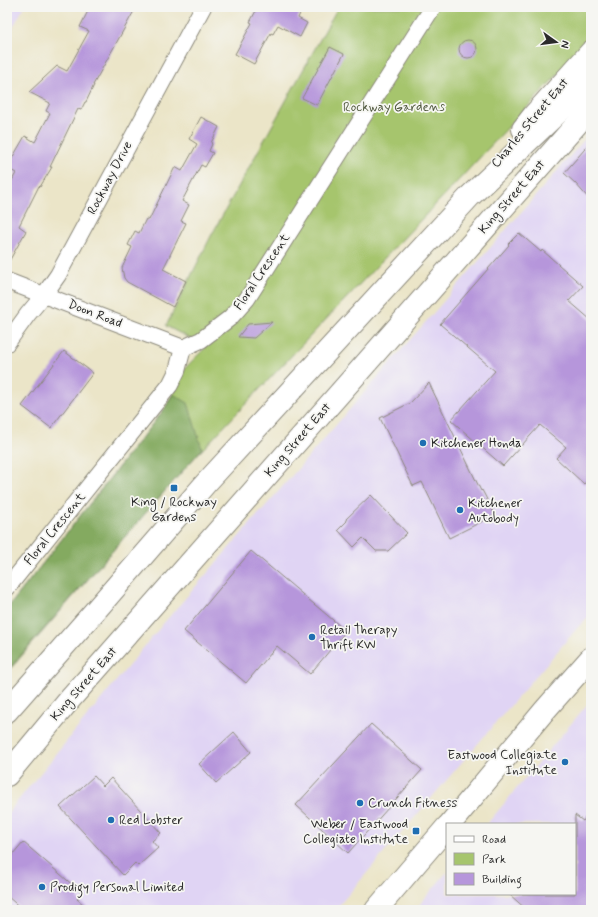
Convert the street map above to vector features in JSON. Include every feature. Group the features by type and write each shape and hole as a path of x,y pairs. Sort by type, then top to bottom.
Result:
{"main road":[{"name":"Charles Street East","path":"470,196 534,115 591,52"},
{"name":"King Street East","path":"7,711 96,611 206,483 470,196 570,101 591,78"},
{"name":"King Street East","path":"7,775 76,693 591,108"},
{"path":"451,823 545,710 591,658"},
{"path":"376,910 446,828"}],"street":[{"name":"Rockway Drive","path":"7,343 44,295 58,274 203,7"},
{"name":"Floral Crescent","path":"7,588 170,385 177,371 183,348 201,340 230,318 247,298 434,7"},
{"name":"Doon Road","path":"7,281 183,348"}],"shaded area":[{"path":"7,7 24,7 7,38"},
{"path":"591,132 591,614 579,626 335,910 7,910 7,814 163,624"},
{"name":"Eastwood Collegiate Institute","path":"591,700 591,910 415,910 446,873 446,895 576,895 576,823 488,823"}],"green space":[{"name":"Rockway Gardens","path":"338,7 591,7 591,33 579,52 180,473 7,673 7,609 165,408 186,367 206,347 166,326 211,236"},
{"path":"173,394 188,403 202,449 7,671 7,609 165,408"}],"building":[{"path":"90,7 126,7 134,11 93,85 86,102 81,110 78,109 50,167 52,167 40,187 39,186 19,226 26,231 7,265 7,190 16,173 7,167 25,136 35,142 50,113 46,111 50,103 29,92 57,66 67,71 89,31 80,27"},
{"path":"258,7 303,7 298,18 307,23 300,37 278,25 273,34 271,33 254,64 235,54 252,23 250,22"},
{"path":"468,40 474,43 477,49 474,55 468,58 462,55 459,49 462,43"},
{"path":"330,47 344,54 317,105 302,98"},
{"path":"201,117 219,127 211,143 212,144 209,151 213,153 205,167 201,165 182,201 189,205 181,221 186,223 163,269 186,281 173,307 127,282 124,278 122,268 132,247 128,245 135,231 139,233 146,219 149,220 175,167 182,171 197,144 189,139"},
{"path":"591,142 591,201 564,173"},
{"path":"519,233 541,252 542,250 583,286 569,301 591,320 591,476 584,484 556,458 566,447 540,425 503,466 451,420 495,371 440,324"},
{"path":"272,322 254,338 238,337 248,324"},
{"path":"64,351 93,373 51,428 22,406"},
{"path":"429,383 481,491 482,490 495,515 449,538 422,482 413,486 380,418 410,403"},
{"path":"371,495 407,533 388,551 376,551 363,538 354,547 338,530 347,521 346,519"},
{"path":"251,551 346,631 310,674 277,646 246,683 184,631"},
{"path":"371,724 422,770 348,853 296,805"},
{"path":"234,732 251,752 216,783 199,764"},
{"name":"Red Lobster","path":"94,776 103,786 111,778 161,833 152,841 158,848 138,866 135,863 123,875 60,807"},
{"path":"591,811 591,910 527,910 510,895 576,895 575,815 583,821"},
{"path":"23,842 82,893 77,899 90,910 23,910 7,896 7,861"}],"place":[{"name":"Kitchener Honda","path":"423,443"},
{"name":"King / Rockway Gardens","path":"174,488"},
{"name":"Kitchener Autobody","path":"460,510"},
{"name":"Retail Therapy Thrift KW","path":"312,637"},
{"name":"Eastwood Collegiate Institute","path":"565,762"},
{"name":"Crunch Fitness","path":"360,803"},
{"name":"Red Lobster","path":"111,820"},
{"name":"Weber / Eastwood Collegiate Institute","path":"416,831"},
{"name":"Prodigy Personal Limited","path":"42,887"}]}
